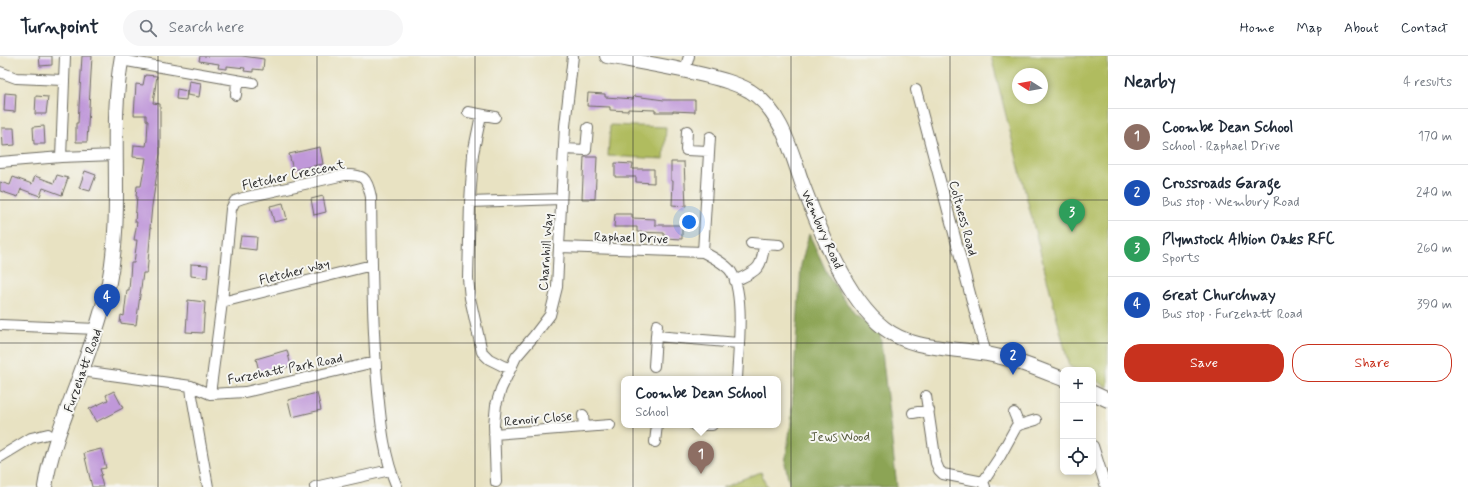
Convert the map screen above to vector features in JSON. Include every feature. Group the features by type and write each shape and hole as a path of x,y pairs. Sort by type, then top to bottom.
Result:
{"street":[{"path":"61,157 64,56"},
{"name":"Charnhill Way","path":"496,482 494,434 496,405 500,389 516,357 550,315 557,287 564,149 573,56"},
{"name":"Wembury Road","path":"607,56 685,70 723,80 738,85 751,92 771,109 788,143 817,223 834,260 864,310 885,329 897,336 915,343 986,354 1027,365 1060,378"},
{"path":"685,70 689,56"},
{"path":"122,58 253,83"},
{"name":"Furzehatt Road","path":"45,487 58,435 97,329 109,280 114,241 116,189 116,98 122,58"},
{"path":"0,72 16,78 63,80"},
{"path":"236,95 237,80"},
{"name":"Coltness Road","path":"916,90 986,354"},
{"path":"468,112 495,117"},
{"path":"481,115 473,154 470,202 468,278 470,298 482,352 489,359 510,368"},
{"path":"564,149 586,150 588,128"},
{"path":"687,132 686,150 709,151"},
{"path":"702,252 710,137"},
{"path":"0,162 61,157 115,155"},
{"name":"Fletcher Crescent","path":"210,394 222,302 231,209 235,201 344,175 355,174 363,177 369,185 371,197 375,362 380,420 390,470 397,487"},
{"path":"470,202 562,199"},
{"path":"751,243 779,245"},
{"path":"735,281 758,269 763,258 764,244"},
{"name":"Raphael Drive","path":"560,247 702,252 719,261 730,270 739,292 737,376"},
{"name":"Fletcher Way","path":"222,302 372,265"},
{"path":"0,325 97,329"},
{"path":"654,366 657,325"},
{"path":"656,336 738,342"},
{"name":"Furzehatt Park Road","path":"82,371 191,386 210,394 245,392 375,362"},
{"path":"191,386 208,487"},
{"path":"1096,394 1108,400"},
{"path":"926,396 936,464 939,470 942,474 947,476 984,485 1011,434 1019,425 1036,420"},
{"path":"913,413 929,410"},
{"path":"1014,413 1019,425"},
{"name":"Renoir Close","path":"583,415 584,427"},
{"name":"Renoir Close","path":"494,434 610,425"},
{"path":"656,428 656,442"},
{"path":"0,457 31,438 48,434"},
{"path":"1096,455 1106,487"},
{"path":"315,487 390,470"}],"green space":[{"path":"991,56 1108,56 1108,387 1096,381 1096,367 1069,366"},
{"path":"610,125 666,127 664,159 608,156"},
{"name":"Jews Wood","path":"809,234 827,273 854,314 880,333 897,487 790,487 785,463 791,423 801,265"},
{"path":"761,472 767,487 722,487"}],"building":[{"path":"39,56 52,56 52,65 40,66"},
{"path":"82,56 92,56 87,142 76,142 76,123 78,123"},
{"path":"200,56 242,56 264,59 263,70 253,69 253,72 244,71 245,68 227,66 227,69 218,68 219,64 199,61"},
{"path":"145,75 157,76 153,103 160,104 160,154 152,206 147,273 143,273 136,325 120,323 121,315 124,316 127,290 129,290 131,263 134,263 137,240 134,240 137,222 135,222 137,186 141,186 146,158 133,157 134,145 146,146 147,140 148,121 146,120 146,115 134,115 136,84 143,85"},
{"path":"189,81 201,83 199,97 187,95"},
{"path":"177,89 187,91 186,100 176,99"},
{"path":"5,93 16,94 15,112 4,111"},
{"path":"588,93 605,94 605,97 633,99 634,96 664,100 695,100 695,112 655,112 655,110 628,109 628,111 610,110 610,107 587,106"},
{"path":"36,96 48,97 46,114 35,114"},
{"path":"44,126 45,144 34,144 33,127"},
{"path":"2,128 14,128 15,145 3,146"},
{"path":"320,147 323,164 293,170 289,154"},
{"path":"584,157 597,157 595,199 582,199"},
{"path":"671,162 684,162 686,206 672,205 673,181 671,181"},
{"path":"615,163 633,164 632,169 654,169 654,183 636,182 636,177 615,177"},
{"path":"85,171 96,175 90,191 79,188"},
{"path":"57,175 68,178 62,195 43,188 40,196 21,189 18,197 0,191 0,182 10,185 13,177 32,184 35,176 54,183"},
{"path":"323,196 326,212 314,215 311,199"},
{"path":"283,203 287,219 274,222 270,206"},
{"path":"615,214 632,214 632,218 655,219 655,225 682,225 682,239 664,238 664,233 637,232 637,227 614,227"},
{"path":"241,236 257,237 256,250 239,248"},
{"path":"191,264 208,265 207,278 191,276"},
{"path":"188,300 205,302 203,333 186,332"},
{"path":"287,350 291,366 260,375 256,359"},
{"path":"114,391 123,408 96,422 89,409 108,400 106,395"},
{"path":"317,393 321,410 292,417 288,400"},
{"path":"101,449 106,468 100,469 103,487 92,487 84,453"}],"place":[{"name":"Plymstock Albion Oaks RFC","path":"1072,232"},
{"name":"Great Churchway","path":"107,317"},
{"name":"Crossroads Garage","path":"1013,375"},
{"name":"Coombe Dean School","path":"701,474"}]}
